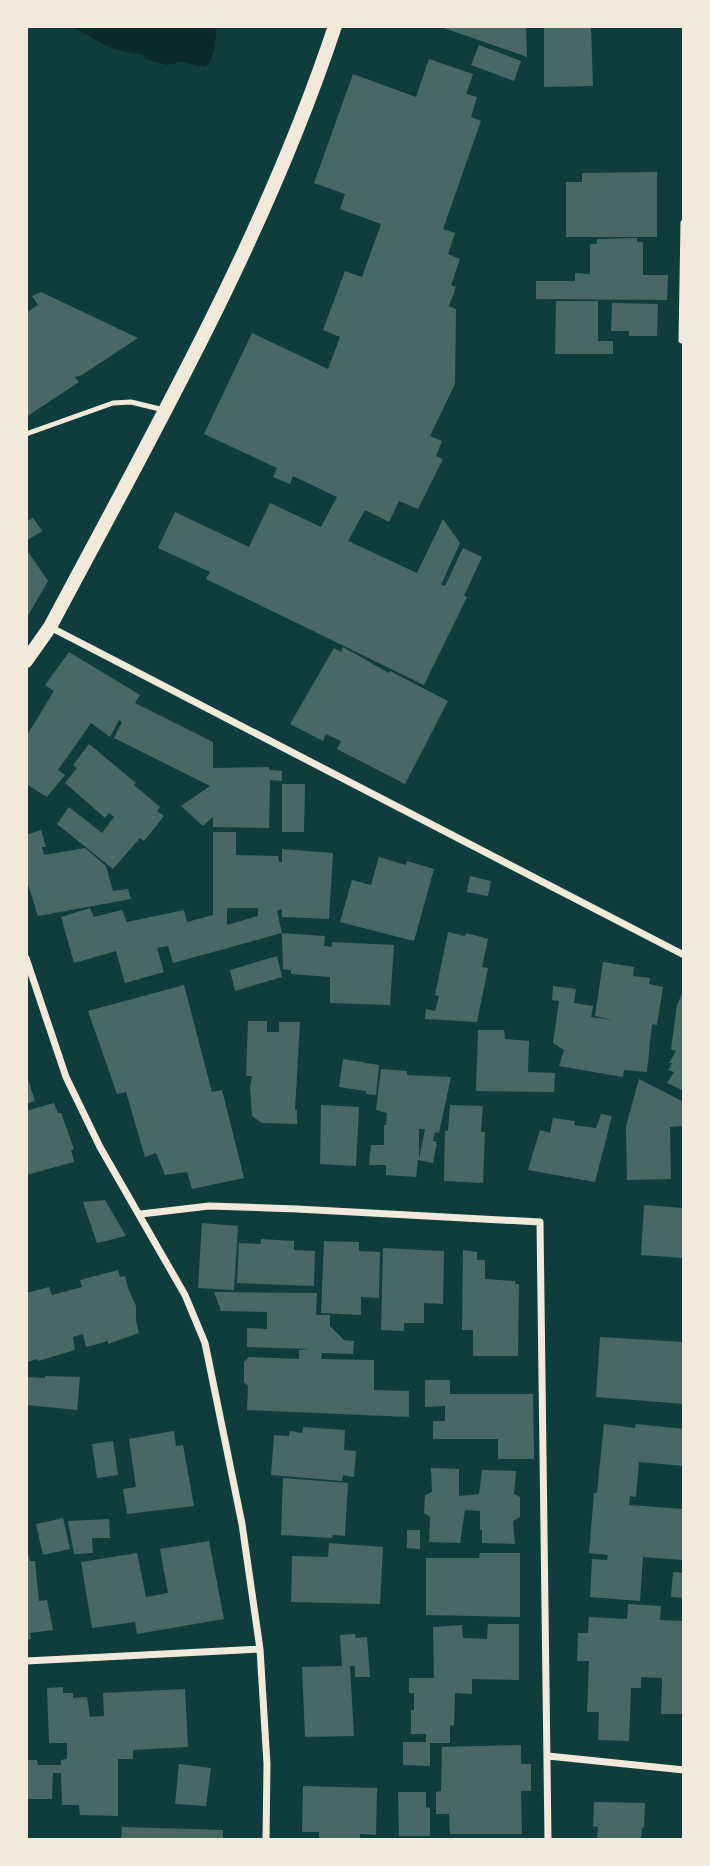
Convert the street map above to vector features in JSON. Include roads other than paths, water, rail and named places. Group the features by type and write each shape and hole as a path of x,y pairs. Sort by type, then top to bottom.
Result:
{"main road":[{"path":"26,661 50,626 206,331 263,213 300,127 335,26"}],"street":[{"path":"682,340 684,223"},
{"path":"50,626 684,955"},
{"path":"26,958 66,1077 100,1147 141,1214 185,1295 205,1343 242,1524 260,1649 267,1764 266,1840"},
{"path":"141,1214 209,1206 540,1222 548,1840"},
{"path":"26,1661 260,1649"},
{"path":"548,1756 684,1770"}],"lane":[{"path":"26,434 113,403 131,402 164,410"}],"water":[{"path":"71,26 216,26 213,53 206,67 182,62 167,65 146,59 143,55 112,49"}]}
